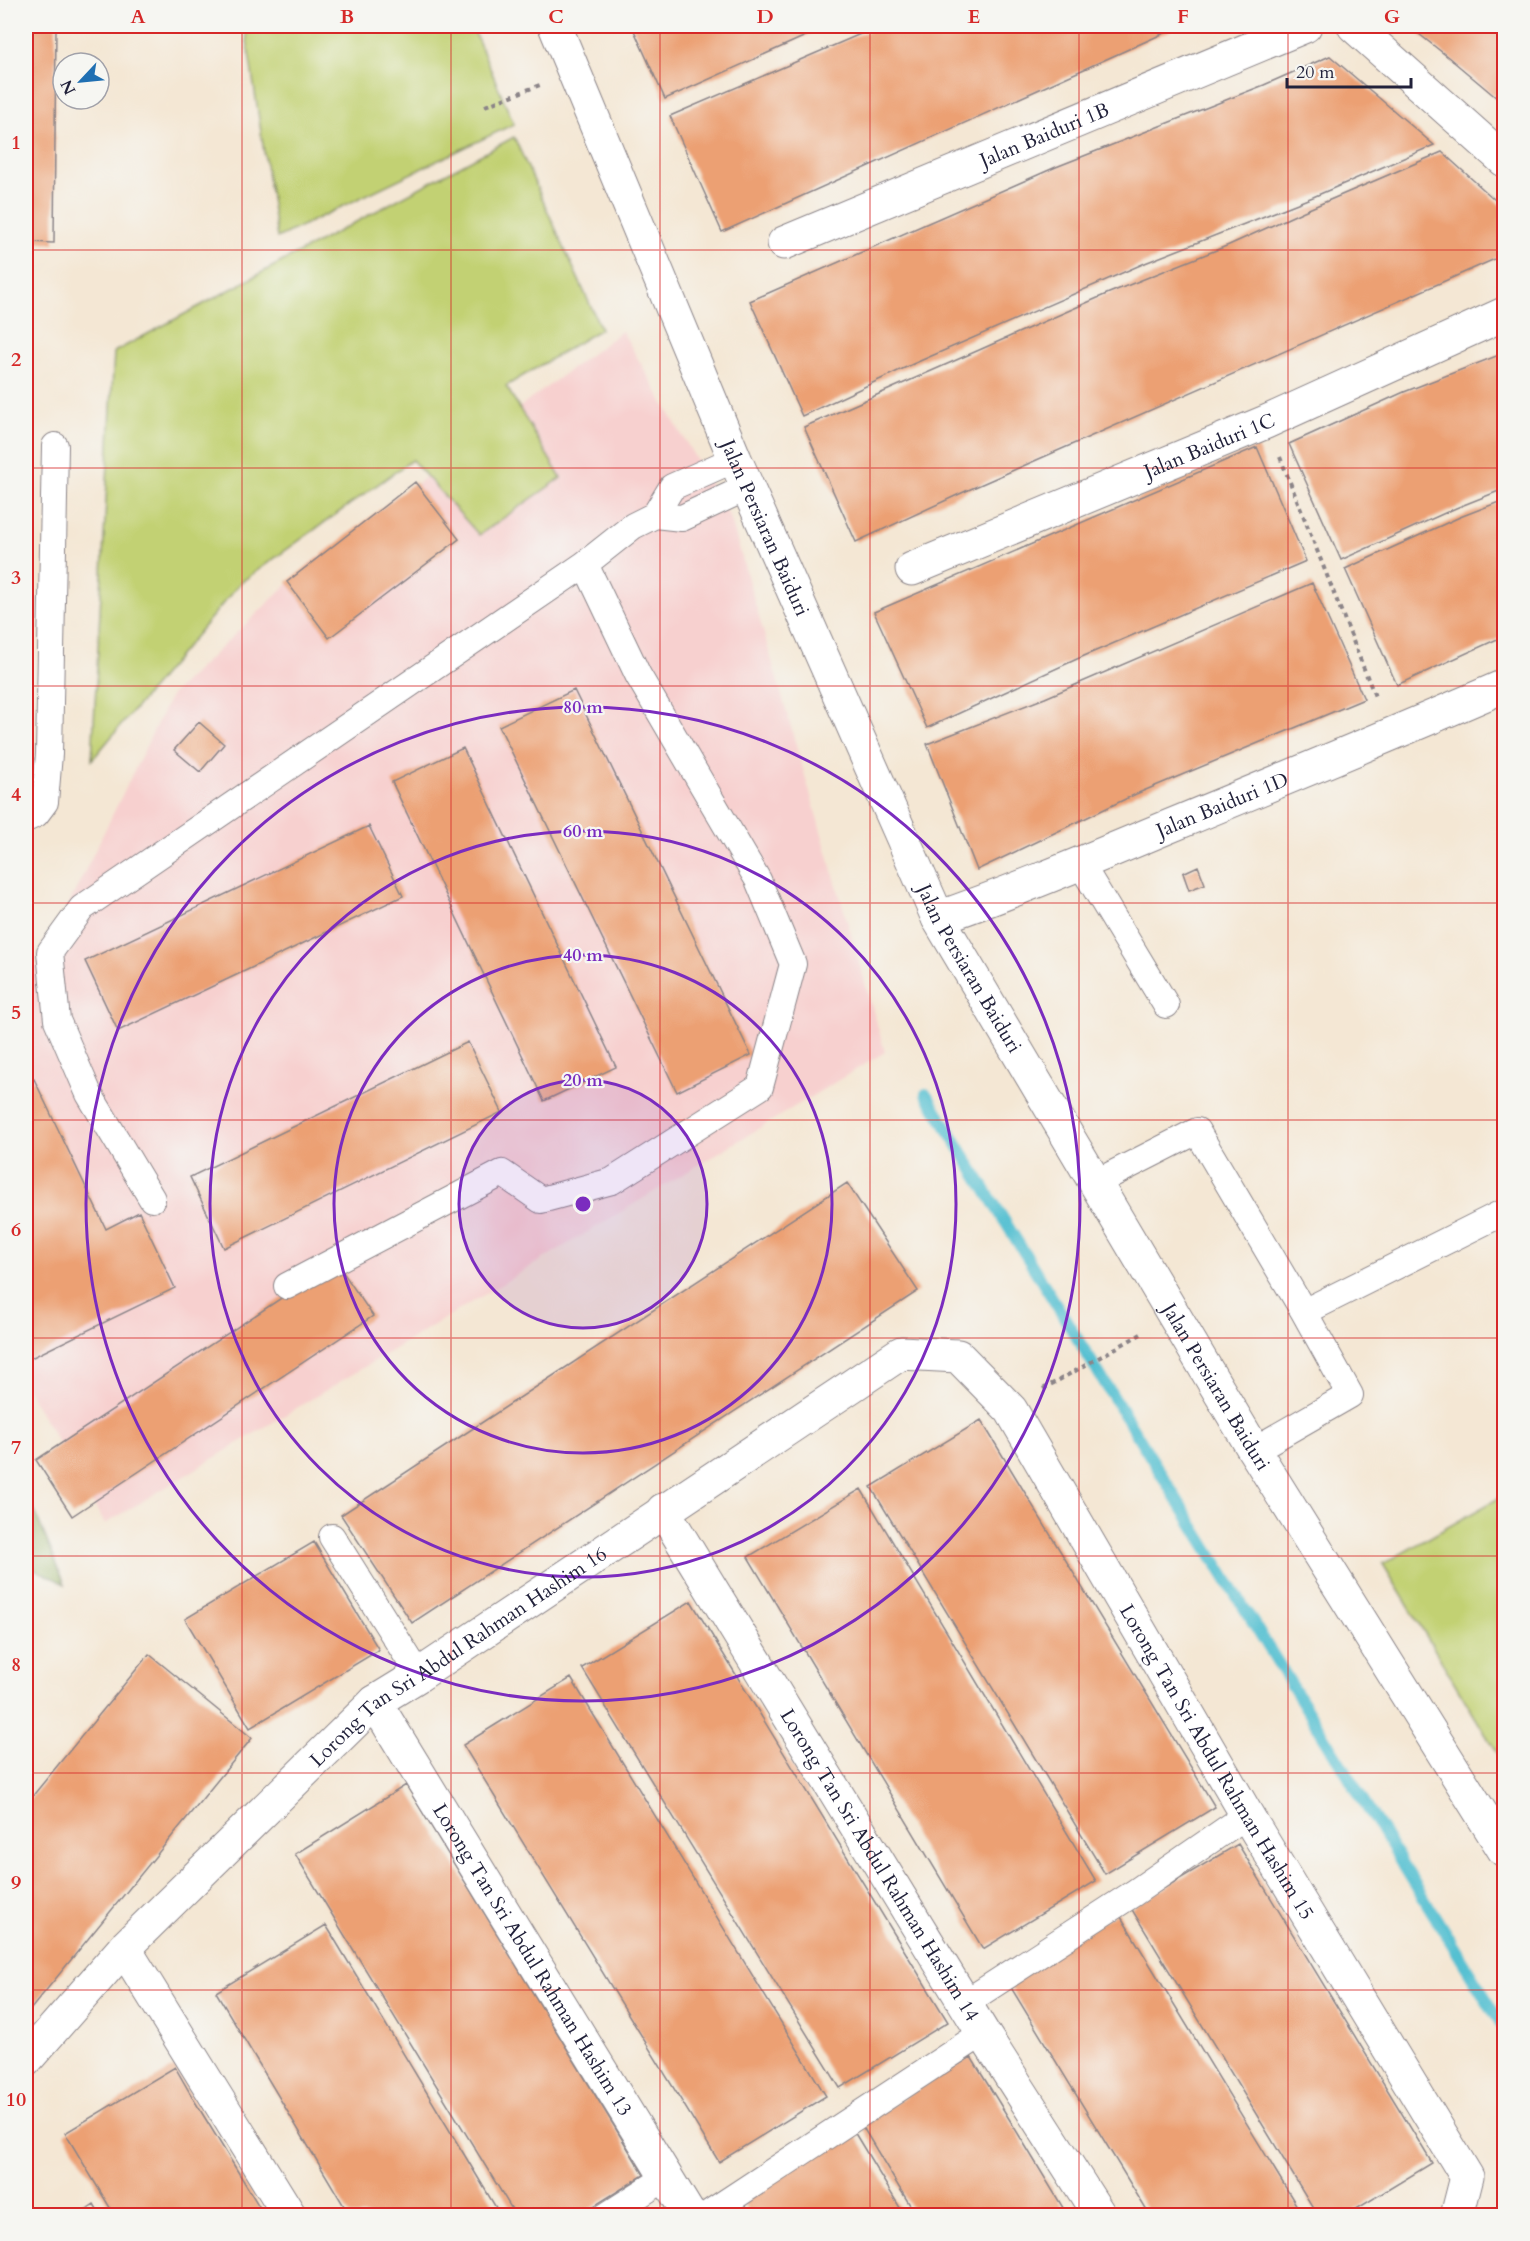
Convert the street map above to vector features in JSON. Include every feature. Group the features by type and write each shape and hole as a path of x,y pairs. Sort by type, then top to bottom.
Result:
{"street":[{"name":"Jalan Persiaran Baiduri","path":"555,26 741,473 938,918 1254,1450 1504,1850"},
{"name":"Jalan Baiduri 1B","path":"784,243 1305,26"},
{"path":"1354,26 1504,160"},
{"name":"Jalan Baiduri 1C","path":"912,569 1266,422 1504,314"},
{"name":"Jalan Baiduri 1D","path":"938,918 980,904 1391,736 1504,686"},
{"name":"Lorong Tan Sri Abdul Rahman Hashim 16","path":"26,2060 124,1948 375,1702 419,1676 663,1510 901,1353 958,1356"},
{"name":"Lorong Tan Sri Abdul Rahman Hashim 15","path":"958,1356 1011,1410 1247,1815 1467,2177 1457,2216"},
{"name":"Lorong Tan Sri Abdul Rahman Hashim 14","path":"663,1510 983,2033 1100,2216"},
{"name":"Lorong Tan Sri Abdul Rahman Hashim 13","path":"375,1702 690,2216"},
{"path":"124,1948 290,2216"}],"lane":[{"path":"26,819 36,814 45,802 55,446"},
{"path":"152,1199 89,1094 57,1020 50,952 82,908 585,564 633,525 655,515 672,487 741,473"},
{"path":"286,1286 502,1173 541,1200 612,1181 760,1087 793,964 758,880 638,675 585,564"},
{"path":"1080,863 1166,1005"},
{"path":"1095,1183 1197,1131 1304,1312 1350,1395 1254,1450"},
{"path":"1304,1312 1504,1212"},
{"path":"332,1537 419,1676"},
{"path":"965,2003 1134,1893 1247,1815"},
{"path":"705,2216 983,2033"},
{"path":"606,2216 667,2177"}],"path":[{"path":"485,106 574,72"},
{"path":"1266,422 1391,736"},
{"path":"1061,1378 1122,1346"}],"shaded area":[{"path":"622,331 731,520 885,1052 105,1524 26,1387 26,984 45,953 171,695 309,564"}],"green space":[{"path":"245,26 472,26 514,124 277,238"},
{"path":"514,137 601,329 506,386 561,478 479,535 412,460 240,583 92,760 114,352"},
{"path":"26,1491 65,1584 26,1565"},
{"path":"1504,1495 1504,1765 1383,1564"}],"building":[{"path":"26,26 56,26 56,51 51,51 51,111 55,111 54,243 26,242"},
{"path":"632,26 828,26 665,99"},
{"path":"879,26 1180,26 722,232 670,116"},
{"path":"1409,26 1504,26 1504,104 1448,57"},
{"path":"1330,56 1434,145 1313,197 1145,263 913,364 802,416 750,301 1056,167 1264,85"},
{"path":"1442,152 1504,208 1504,255 966,491 856,542 804,427 1109,293 1229,245"},
{"path":"26,291 31,291 28,583 26,583"},
{"path":"1504,353 1504,489 1341,560 1289,444 1404,392"},
{"path":"1257,447 1306,561 1077,659 927,728 874,612"},
{"path":"415,482 459,539 329,638 287,582"},
{"path":"1504,500 1504,636 1397,685 1345,569 1460,517"},
{"path":"1312,583 1364,699 1136,794 977,870 927,744 1045,698"},
{"path":"574,690 751,1055 677,1092 499,726"},
{"path":"199,722 224,744 200,772 174,750"},
{"path":"463,748 616,1067 544,1101 392,782"},
{"path":"369,826 403,896 118,1031 85,961"},
{"path":"1198,866 1205,884 1189,890 1183,873"},
{"path":"468,1042 502,1112 224,1248 190,1177"},
{"path":"34,1079 106,1229 139,1212 175,1288 29,1359 26,1351 26,1267 28,1266 26,1262 26,1083"},
{"path":"847,1183 918,1291 412,1623 341,1515"},
{"path":"336,1262 373,1316 72,1516 36,1460"},
{"path":"981,1420 1215,1807 1105,1874 871,1487"},
{"path":"861,1489 1096,1881 983,1949 748,1557"},
{"path":"314,1542 379,1650 250,1728 185,1619"},
{"path":"691,1601 948,2022 840,2088 582,1668"},
{"path":"149,1654 252,1738 26,2015 26,1804"},
{"path":"571,1678 826,2096 719,2162 463,1745"},
{"path":"406,1785 644,2175 578,2216 516,2216 295,1854"},
{"path":"1238,1844 1432,2163 1345,2216 1318,2216 1131,1908"},
{"path":"1118,1912 1303,2216 1150,2216 1007,1981"},
{"path":"326,1925 501,2216 350,2216 216,1992"},
{"path":"971,2057 1068,2216 917,2216 900,2189 861,2124"},
{"path":"175,2067 265,2216 115,2216 65,2133"},
{"path":"853,2130 905,2216 751,2216 741,2198"},
{"path":"94,2204 101,2216 76,2216"}],"waterway":[{"path":"926,1094 1504,2028"}]}
